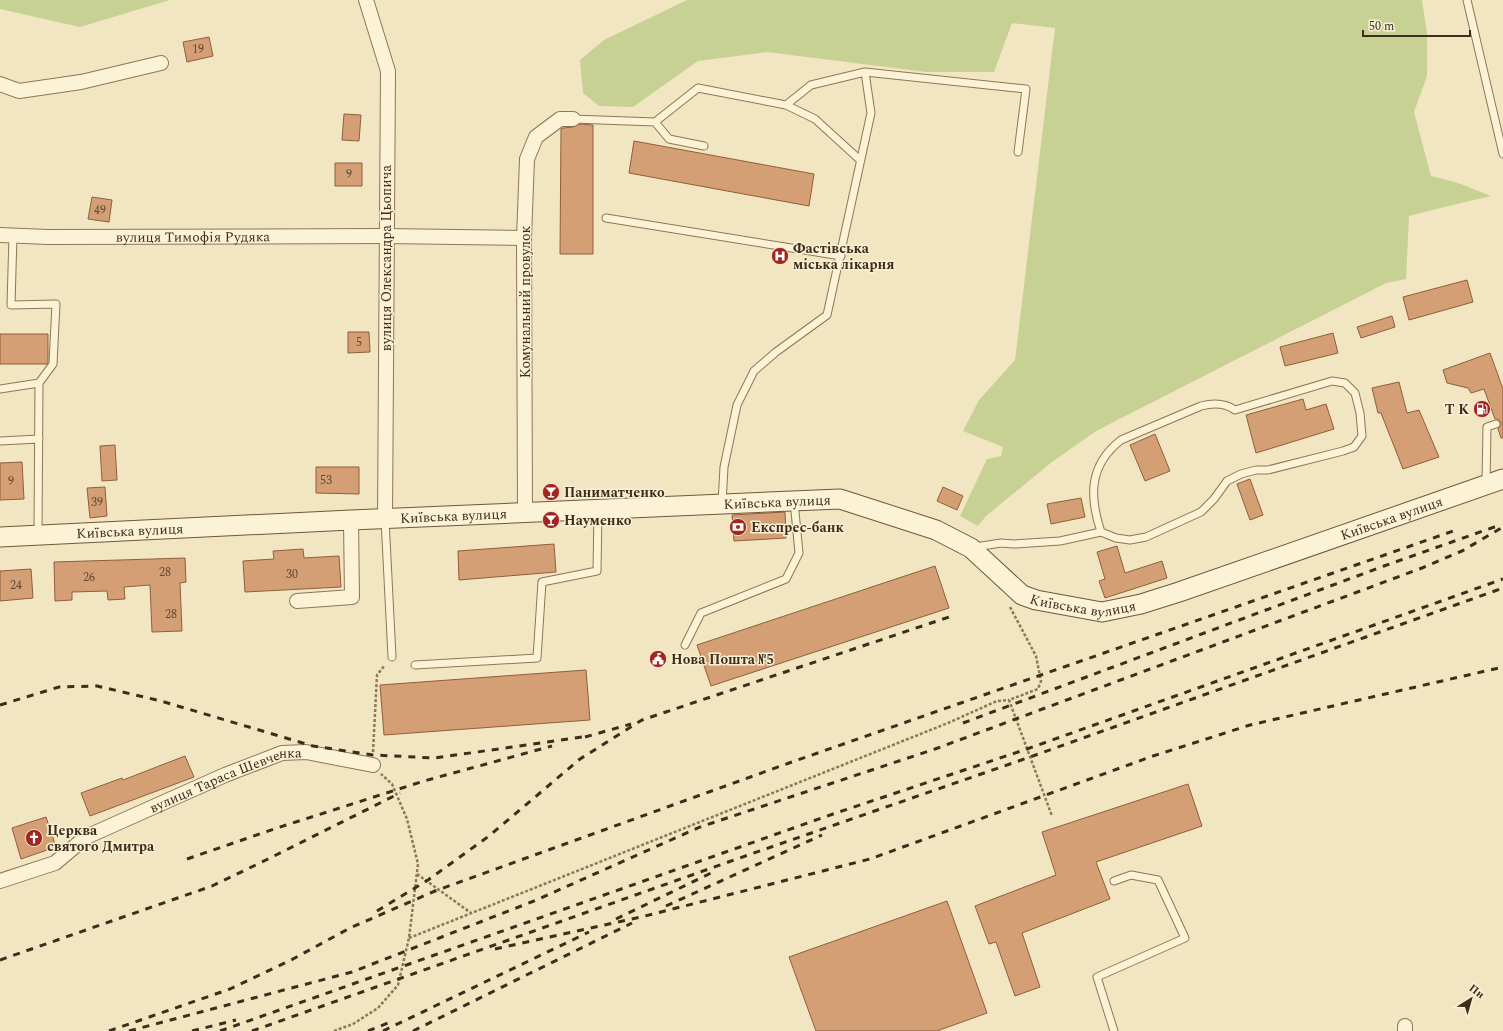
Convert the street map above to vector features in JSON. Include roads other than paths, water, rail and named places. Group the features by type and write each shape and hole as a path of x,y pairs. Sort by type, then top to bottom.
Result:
{"main road":[{"name":"Київська вулиця","path":"0,538 351,520 840,499 936,530 971,548 1022,596 1102,612 1141,604 1178,592 1494,482"}],"street":[{"name":"вулиця Олександра Цьопича","path":"366,0 388,71 385,519"},
{"path":"0,84 19,92 81,82 161,63"},
{"name":"Комунальний провулок","path":"525,513 524,238 526,159 536,137 560,119 573,119"},
{"name":"вулиця Тимофія Рудяка","path":"6,235 48,237 386,236 524,238"},
{"path":"297,601 352,597 351,520"},
{"name":"вулиця Тараса Шевченка","path":"0,882 55,863 86,838 225,775 282,753 306,752 373,765"}],"lane":[{"path":"1467,0 1503,154"},
{"path":"786,106 811,85 865,72 1026,89 1018,152"},
{"path":"722,504 724,467 737,405 754,371 776,352 827,315 871,113 865,72"},
{"path":"573,119 655,122 698,88 786,106 815,119 860,160"},
{"path":"655,122 669,139 704,146"},
{"path":"606,218 841,256"},
{"path":"6,235 11,305 56,304 53,364 39,383 38,535"},
{"path":"971,548 1001,543 1014,544 1060,541 1101,532 1116,538 1130,540 1146,537 1201,512 1214,499 1227,481 1241,474 1256,470 1268,470 1354,447 1362,436 1360,413 1355,393 1345,383 1332,381 1235,410 1228,406 1211,404 1201,406 1121,440 1112,447 1102,459 1093,483 1095,514 1101,532"},
{"path":"0,389 39,383"},
{"path":"1494,482 1487,427 1496,424"},
{"path":"0,441 39,439"},
{"path":"685,645 701,613 786,579 799,553 794,501"},
{"path":"415,665 537,658 542,582 597,571 598,509"},
{"path":"385,519 392,657"},
{"path":"1114,881 1131,874 1158,880 1185,938 1097,977 1114,1031"}],"railway":[{"path":"963,723 1384,566 1497,526"},
{"path":"129,1031 352,972 534,901 700,827 935,749 1422,568 1462,551 1503,527"},
{"path":"109,1031 230,989 291,960 350,928 435,891 789,763 1459,529"},
{"path":"220,1031 833,814 1027,749 1503,579"},
{"path":"252,1031 1030,757 1503,588"},
{"path":"377,911 428,880 489,836 580,759 642,720 955,615"},
{"path":"495,949 645,916 870,859 1153,756 1250,725 1503,667"},
{"path":"0,705 59,687 97,686 161,701 313,746 373,755 435,758 589,736"},
{"path":"585,737 631,724"},
{"path":"187,859 277,828 424,781 552,746"},
{"path":"0,960 212,886 400,793"},
{"path":"666,906 822,835"},
{"path":"616,919 711,873"},
{"path":"413,1031 632,923"},
{"path":"383,1031 589,932"},
{"path":"192,1031 236,1020"},
{"path":"368,1031 388,1023"}],"place":[{"name":"Фастівська міська лікарня","path":"780,256"},
{"name":"Т К","path":"1482,409"},
{"name":"Паниматченко","path":"551,492"},
{"name":"Науменко","path":"551,520"},
{"name":"Експрес-банк","path":"738,527"},
{"name":"Нова Пошта №5","path":"658,659"},
{"name":"Церква святого Дмитра","path":"34,838"}]}
